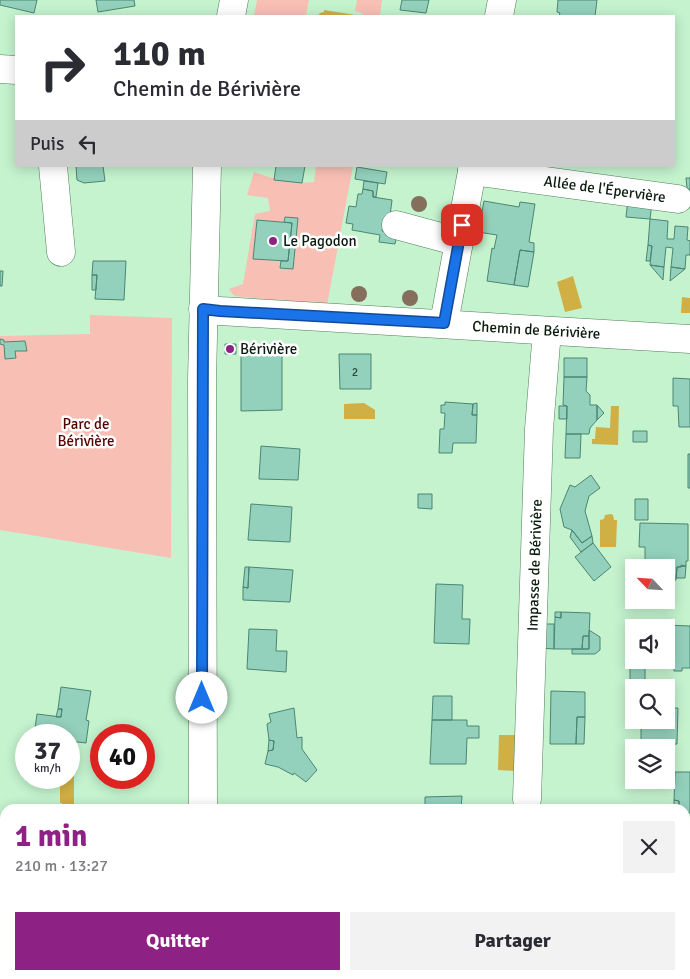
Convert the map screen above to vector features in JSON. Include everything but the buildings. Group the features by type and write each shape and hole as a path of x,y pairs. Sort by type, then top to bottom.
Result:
{"street":[{"path":"231,15 234,0"},
{"path":"499,15 502,0"},
{"path":"0,69 15,70"},
{"path":"53,167 61,252"},
{"path":"203,804 203,309 207,167"},
{"path":"444,323 472,169"},
{"name":"Allée de l'Épervière","path":"472,169 678,199"},
{"path":"396,225 459,242"},
{"name":"Chemin de Bérivière","path":"203,309 690,339"},
{"name":"Impasse de Bérivière","path":"527,800 539,429 547,331"}],"green space":[{"path":"257,0 309,0 306,15 254,15"},
{"path":"357,0 382,0 380,15 362,15 362,13 355,11"},
{"path":"316,167 353,167 327,305 234,296 229,289 243,284 255,214 270,211 268,198 247,195 254,172 284,180 314,182"},
{"name":"Parc de Bérivière","path":"90,315 172,318 171,558 0,530 0,336 90,334"}],"shaded area":[{"path":"324,10 355,15 319,15"},
{"path":"573,276 582,308 565,312 557,282"},
{"path":"682,297 690,298 690,313 681,313"},
{"path":"364,403 375,410 375,419 344,419 344,404"},
{"path":"611,406 619,406 618,445 592,444 592,439 595,439 596,427 610,428"},
{"path":"611,514 614,520 617,520 616,547 600,547 600,520 604,519 605,515"},
{"path":"499,735 517,735 515,771 498,770"},
{"path":"60,789 74,789 74,804 60,803"}],"place":[{"name":"Le Pagodon","path":"273,241"},
{"name":"Bérivière","path":"230,349"}],"route":[{"path":"202,698 203,309 444,323 462,225"}]}
